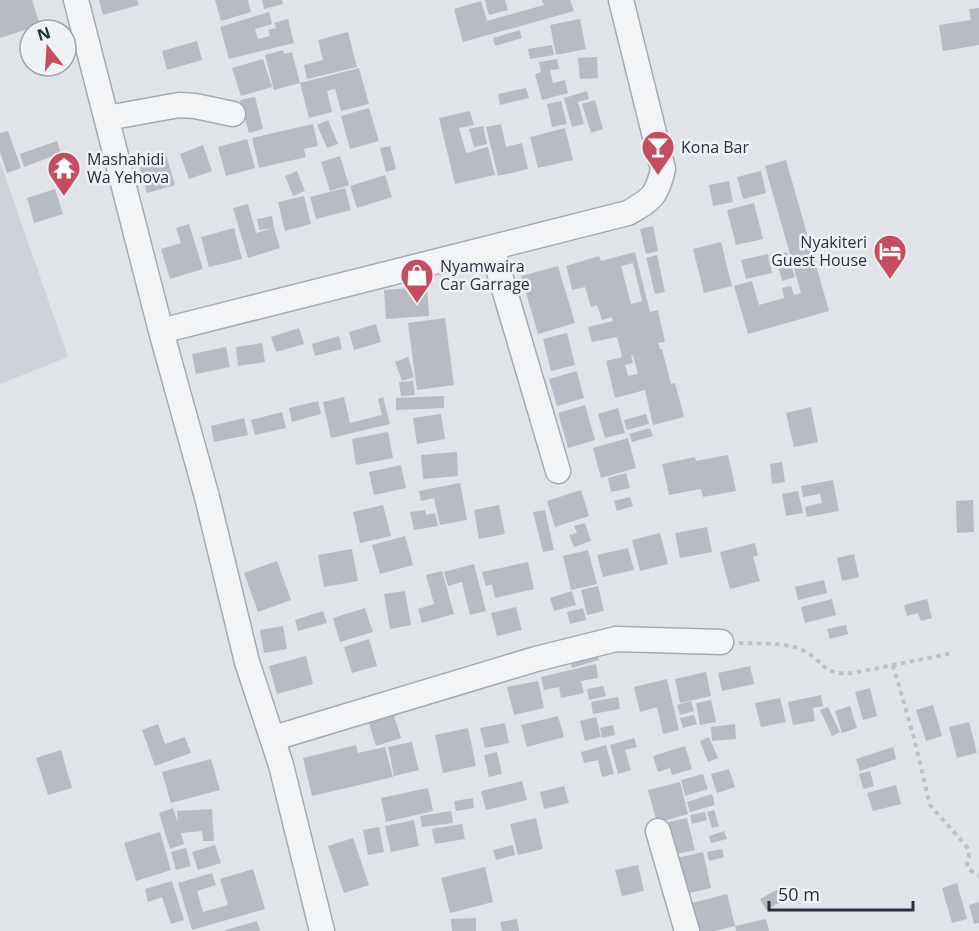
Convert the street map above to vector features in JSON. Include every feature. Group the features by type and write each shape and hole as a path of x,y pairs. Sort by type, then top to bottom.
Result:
{"street":[{"path":"76,0 161,331 207,497 247,662 274,738 322,931"},
{"path":"161,331 628,213 650,200 656,194 663,169 621,0"},
{"path":"107,118 179,105 233,114"},
{"path":"492,248 558,471"},
{"path":"274,738 536,659 615,639 721,642"},
{"path":"658,831 687,931"}],"path":[{"path":"721,642 781,645 801,649 831,672 839,674 953,653"},
{"path":"893,665 930,805 967,847 968,870 979,876"}],"shaded area":[{"path":"0,162 68,357 0,384"}],"building":[{"path":"0,0 32,0 38,18 18,18 18,32 0,38"},
{"path":"99,0 137,0 139,5 103,15"},
{"path":"215,0 248,0 251,12 221,21"},
{"path":"262,0 282,0 283,4 264,9"},
{"path":"485,0 505,0 508,10 489,15"},
{"path":"542,0 570,0 574,11 463,42 454,9 481,1 487,21 544,5"},
{"path":"979,8 979,45 943,51 939,25 971,20 969,9"},
{"path":"269,12 272,24 255,29 258,39 270,36 268,30 276,28 274,23 288,19 294,43 229,59 220,27"},
{"path":"580,19 586,49 556,55 550,25"},
{"path":"520,30 522,38 495,46 493,38"},
{"path":"348,32 357,67 307,79 304,65 323,60 318,40"},
{"path":"197,41 202,60 167,70 162,51"},
{"path":"552,45 554,55 530,59 528,49"},
{"path":"283,50 284,54 292,52 300,83 274,90 265,55"},
{"path":"597,57 598,78 580,79 578,58"},
{"path":"263,59 272,87 241,96 232,68"},
{"path":"557,59 559,69 550,70 553,83 565,80 568,93 542,100 535,74 541,72 539,62"},
{"path":"359,68 369,104 341,111 335,89 327,91 332,112 309,118 300,83"},
{"path":"526,88 529,98 500,105 498,94"},
{"path":"587,91 589,99 578,102 584,124 572,127 564,98"},
{"path":"255,97 263,129 249,133 240,100"},
{"path":"595,100 603,129 591,133 582,104"},
{"path":"561,101 567,124 552,127 547,104"},
{"path":"369,108 379,141 350,149 341,116"},
{"path":"470,111 474,125 459,128 466,153 488,147 495,175 455,184 439,118"},
{"path":"328,120 338,144 327,148 317,125"},
{"path":"313,124 318,146 304,149 306,157 259,168 252,138"},
{"path":"501,124 506,147 522,143 528,169 498,176 486,127"},
{"path":"483,126 487,144 474,147 469,129"},
{"path":"565,128 573,160 538,168 530,137"},
{"path":"8,131 21,168 7,173 0,152 0,133"},
{"path":"247,139 255,168 226,176 218,147"},
{"path":"57,141 61,153 24,167 20,154"},
{"path":"203,145 212,171 189,179 180,154"},
{"path":"390,146 396,169 386,172 380,148"},
{"path":"166,154 175,185 147,193 138,161"},
{"path":"340,156 349,185 330,191 321,162"},
{"path":"786,160 829,311 748,334 734,286 752,281 759,305 784,298 782,288 791,286 794,295 801,293 765,166"},
{"path":"297,171 305,191 293,196 285,176"},
{"path":"761,171 766,193 743,199 737,177"},
{"path":"385,175 392,197 357,208 350,186"},
{"path":"729,181 733,202 713,206 709,185"},
{"path":"345,188 351,210 316,219 310,197"},
{"path":"55,189 63,214 34,223 27,198"},
{"path":"304,196 311,224 285,231 278,202"},
{"path":"754,203 763,239 736,245 727,210"},
{"path":"248,204 256,233 274,228 280,248 248,258 233,208"},
{"path":"272,216 274,228 259,230 257,219"},
{"path":"189,224 203,269 170,279 161,249 181,243 176,228"},
{"path":"653,226 658,251 646,254 640,229"},
{"path":"234,228 242,259 209,267 201,237"},
{"path":"721,242 732,286 704,293 693,249"},
{"path":"635,252 650,312 658,310 665,342 658,343 662,349 671,384 675,383 684,417 653,425 645,390 615,398 606,361 622,357 617,337 592,342 588,327 613,321 612,317 602,320 597,305 591,307 585,287 572,290 566,266 599,256 601,261","holes":["633,263 642,301 631,304 621,266","633,355 638,374 628,376 625,365 633,363 631,356"]},
{"path":"787,252 795,277 782,281 775,256"},
{"path":"768,254 772,273 746,279 741,260"},
{"path":"657,255 665,292 655,294 646,258"},
{"path":"558,266 575,323 538,334 521,276"},
{"path":"427,287 429,316 386,319 384,290"},
{"path":"445,318 454,385 417,390 408,323"},
{"path":"376,324 381,342 354,350 349,332"},
{"path":"299,328 304,344 276,352 271,337"},
{"path":"567,333 575,365 551,371 543,339"},
{"path":"339,336 342,349 315,356 312,344"},
{"path":"262,343 265,362 238,366 236,347"},
{"path":"226,347 230,367 196,374 192,354"},
{"path":"408,357 414,377 402,381 395,362"},
{"path":"577,371 584,398 557,406 549,379"},
{"path":"413,381 415,395 401,396 399,382"},
{"path":"444,396 444,408 396,410 396,398"},
{"path":"344,397 350,423 382,415 378,399 383,397 390,424 331,438 323,402"},
{"path":"318,401 321,414 292,422 289,408"},
{"path":"585,405 595,440 568,448 558,413"},
{"path":"811,407 818,442 794,447 786,413"},
{"path":"618,408 625,433 605,438 598,414"},
{"path":"282,412 286,428 255,435 251,420"},
{"path":"441,414 445,439 417,444 413,418"},
{"path":"646,414 649,424 627,430 624,420"},
{"path":"244,418 248,435 214,442 211,426"},
{"path":"650,428 653,436 632,442 629,434"},
{"path":"388,432 393,458 356,465 352,439"},
{"path":"628,438 636,468 601,478 593,448"},
{"path":"457,452 458,476 423,479 421,455"},
{"path":"728,455 736,491 703,497 701,489 669,495 662,464 695,457 696,461"},
{"path":"782,462 785,482 772,484 770,464"},
{"path":"401,465 406,488 374,495 369,472"},
{"path":"626,473 630,488 611,492 608,478"},
{"path":"833,480 839,511 807,517 805,507 822,503 820,494 803,497 801,486"},
{"path":"460,483 467,520 440,525 434,498 421,501 419,491"},
{"path":"581,490 589,516 555,527 547,501"},
{"path":"798,491 803,513 786,516 782,494"},
{"path":"630,497 633,506 617,511 614,501"},
{"path":"973,500 974,532 957,533 956,501"},
{"path":"383,505 391,536 360,543 353,512"},
{"path":"499,505 505,534 479,539 474,510"},
{"path":"425,510 426,515 435,513 438,526 414,530 410,512"},
{"path":"545,510 554,550 543,552 533,512"},
{"path":"585,523 591,541 574,547 569,535 577,533 574,526"},
{"path":"707,527 712,552 680,558 675,533"},
{"path":"660,533 668,564 640,571 632,540"},
{"path":"405,536 413,565 380,574 372,545"},
{"path":"755,543 758,555 753,557 760,581 730,589 720,552"},
{"path":"628,548 634,570 603,577 597,555"},
{"path":"352,549 358,581 324,587 318,555"},
{"path":"588,550 597,584 571,590 563,556"},
{"path":"854,554 859,577 842,581 837,558"},
{"path":"277,561 291,600 258,612 244,573"},
{"path":"528,562 534,589 495,598 492,584 486,586 482,572"},
{"path":"474,564 486,611 470,615 462,582 448,586 444,572"},
{"path":"442,571 454,614 422,623 418,609 434,604 426,575"},
{"path":"824,580 827,593 798,600 795,587"},
{"path":"598,586 604,611 587,615 581,590"},
{"path":"405,591 411,625 390,629 384,594"},
{"path":"572,591 576,605 554,611 550,598"},
{"path":"832,599 836,615 805,623 801,607"},
{"path":"927,599 932,618 921,621 918,613 907,616 904,605"},
{"path":"516,607 522,630 497,636 491,613"},
{"path":"365,608 373,632 340,642 333,618"},
{"path":"583,608 586,620 570,624 567,612"},
{"path":"323,611 327,623 298,631 295,620"},
{"path":"846,625 848,634 830,639 827,629"},
{"path":"283,626 287,649 264,653 260,630"},
{"path":"369,639 377,666 352,673 344,647"},
{"path":"596,647 599,660 572,668 568,656"},
{"path":"306,656 313,684 277,694 269,666"},
{"path":"596,664 598,678 581,681 584,693 561,698 559,687 544,690 541,677"},
{"path":"750,666 754,684 722,691 718,673"},
{"path":"706,672 711,696 680,703 675,679"},
{"path":"667,679 679,730 663,734 657,707 640,712 634,687"},
{"path":"538,681 544,708 514,715 507,687"},
{"path":"603,686 606,696 589,700 587,689"},
{"path":"870,688 877,716 863,720 855,692"},
{"path":"821,695 823,706 813,708 815,721 793,725 788,702"},
{"path":"618,697 620,709 593,714 591,702"},
{"path":"780,698 786,722 761,727 755,703"},
{"path":"711,700 716,722 700,725 696,703"},
{"path":"691,701 694,711 680,715 677,705"},
{"path":"933,705 942,736 926,741 916,710"},
{"path":"850,706 857,728 842,733 835,711"},
{"path":"828,707 840,732 832,736 820,710"},
{"path":"392,710 401,738 376,746 367,717"},
{"path":"694,715 697,724 683,728 680,718"},
{"path":"558,716 564,737 527,747 521,725"},
{"path":"596,717 601,737 585,741 580,721"},
{"path":"969,722 977,753 957,758 949,727"},
{"path":"505,723 509,743 485,748 480,728"},
{"path":"158,724 165,744 185,737 191,753 155,766 142,730"},
{"path":"735,724 736,739 712,741 711,727"},
{"path":"613,725 615,735 602,738 600,728"},
{"path":"468,728 476,766 443,773 435,735"},
{"path":"709,737 718,758 708,762 700,741"},
{"path":"634,738 637,747 625,750 631,770 618,774 610,745"},
{"path":"412,742 419,770 394,776 388,747"},
{"path":"356,745 358,753 385,747 393,777 312,796 303,758"},
{"path":"606,745 614,774 602,777 598,760 584,763 581,752"},
{"path":"685,746 692,769 672,775 670,768 658,772 653,756"},
{"path":"893,747 896,759 860,771 856,759"},
{"path":"61,750 72,788 48,795 36,758"},
{"path":"497,752 502,774 489,777 484,755"},
{"path":"211,759 220,790 171,803 162,772"},
{"path":"729,769 735,787 717,793 711,774"},
{"path":"870,771 874,786 863,789 859,774"},
{"path":"703,774 708,789 685,796 681,780"},
{"path":"522,781 527,800 486,810 481,791"},
{"path":"680,782 688,814 657,823 648,790"},
{"path":"896,785 901,804 873,811 867,793"},
{"path":"564,786 569,803 544,809 540,792"},
{"path":"428,788 433,811 386,822 381,798"},
{"path":"712,794 715,805 690,812 687,802"},
{"path":"473,798 474,808 456,811 454,801"},
{"path":"173,808 178,823 177,811 212,809 214,841 203,841 202,831 181,833 184,844 170,849 159,813"},
{"path":"714,810 719,826 712,828 707,812"},
{"path":"451,811 453,823 422,827 420,816"},
{"path":"705,812 707,820 692,824 690,815"},
{"path":"536,818 543,849 518,855 510,824"},
{"path":"687,818 695,850 672,855 664,823"},
{"path":"414,820 419,846 391,852 385,826"},
{"path":"462,824 465,839 435,844 432,829"},
{"path":"379,827 384,852 368,855 363,830"},
{"path":"724,831 727,839 711,843 709,836"},
{"path":"160,832 171,870 136,881 124,843"},
{"path":"353,838 369,885 344,893 328,846"},
{"path":"215,845 221,863 198,870 192,852"},
{"path":"513,845 515,855 496,860 493,850"},
{"path":"186,848 191,866 176,870 171,852"},
{"path":"722,849 724,857 709,861 707,852"},
{"path":"703,852 711,888 681,895 673,859"},
{"path":"638,865 644,891 622,896 615,870"},
{"path":"485,867 493,902 450,913 441,878"},
{"path":"253,869 265,909 192,930 178,883 212,873 216,885 197,891 203,912 228,905 220,879"},
{"path":"172,881 184,920 171,924 162,897 148,902 145,889"},
{"path":"957,883 967,919 952,923 942,888"},
{"path":"780,888 786,899 766,910 760,899"},
{"path":"727,894 735,926 715,931 699,931 692,903"},
{"path":"979,902 979,923 974,924 969,905"},
{"path":"476,918 476,931 452,931 451,919"},
{"path":"517,919 519,931 502,931 500,922"},
{"path":"766,919 769,931 736,931 735,926"},
{"path":"257,921 260,931 226,931 226,930"}],"place":[{"name":"Kona Bar","path":"658,176"},
{"name":"Mashahidi Wa Yehova","path":"64,197"},
{"name":"Nyakiteri Guest House","path":"890,280"},
{"name":"Nyamwaira Car Garrage","path":"417,304"}]}
